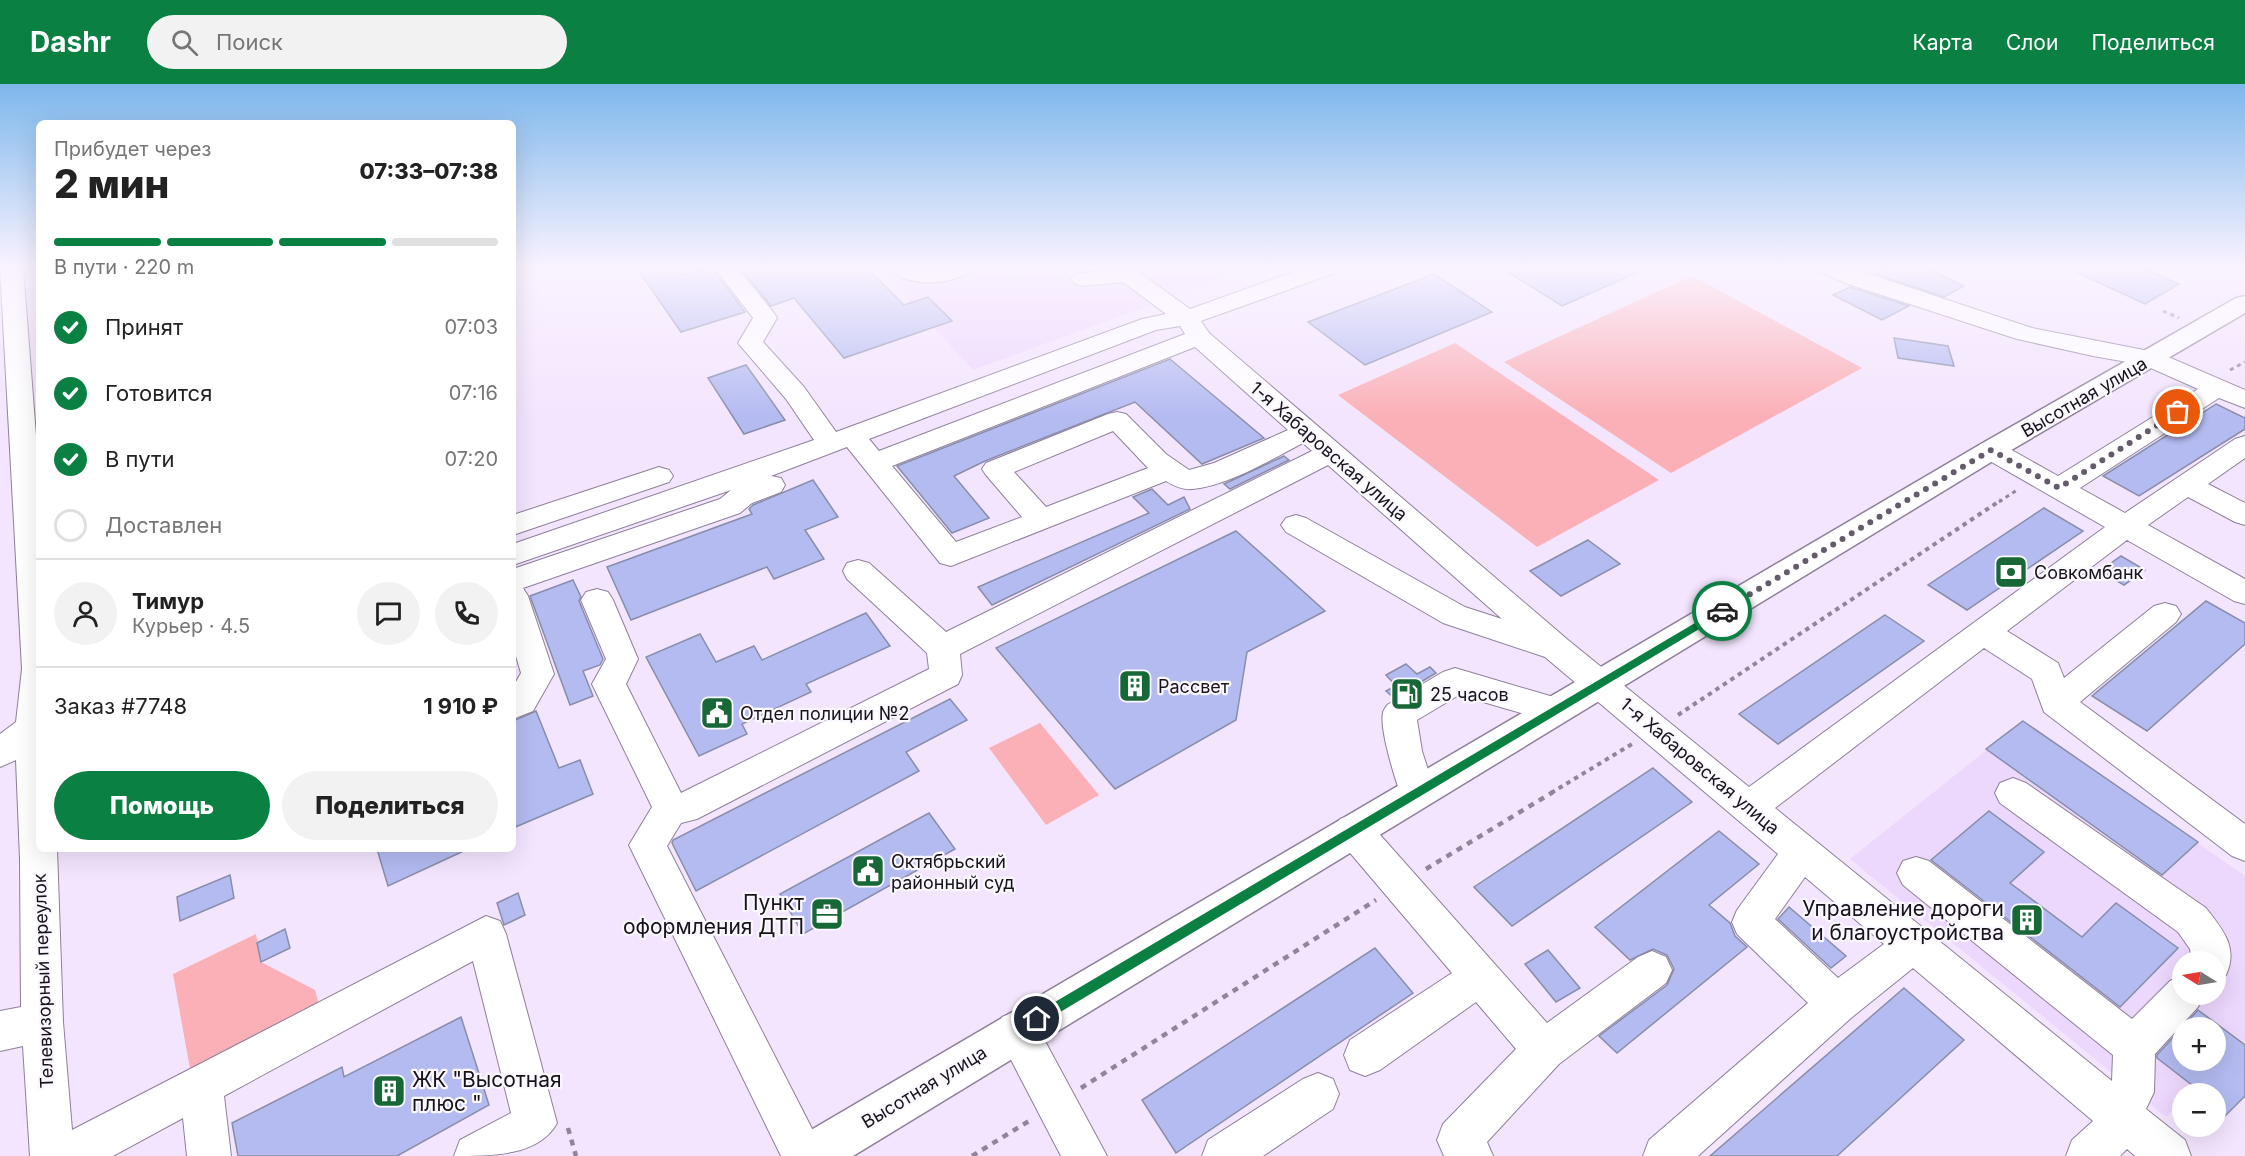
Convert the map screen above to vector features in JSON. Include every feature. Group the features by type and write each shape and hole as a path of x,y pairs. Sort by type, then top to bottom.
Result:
{"main road":[{"name":"Высотная улица","path":"810,1156 1991,450 2221,317"}],"street":[{"name":"Телевизорный переулок","path":"11,317 10,411 36,651"},
{"path":"764,317 750,344 840,439 874,463 951,556 1168,470"},
{"name":"1-я Хабаровская улица","path":"1180,317 1330,453 1557,649 1601,683 2169,1156"},
{"path":"874,463 1175,345 1193,328 1218,317"},
{"path":"1974,317 2026,334 2093,349 2150,358 2245,400"},
{"path":"516,554 763,469 1151,324 1193,328"},
{"path":"2048,482 2213,385"},
{"path":"1041,520 996,469 1117,420 1168,470 1185,481 1205,478 1307,431"},
{"path":"1749,807 2126,526 2244,448"},
{"path":"1991,450 2245,593"},
{"path":"942,648 1330,453"},
{"path":"516,579 730,506 742,496 774,484 763,469"},
{"path":"516,524 659,476"},
{"path":"2187,485 2245,515"},
{"path":"1296,525 1454,615 1557,649"},
{"path":"671,809 684,808 946,675 942,648 858,571"},
{"path":"597,600 622,659 609,684 671,809"},
{"path":"516,605 538,674 521,702 516,704"},
{"path":"2056,703 2165,614"},
{"path":"1983,632 2046,672 2056,703 2245,845"},
{"path":"1417,792 1405,751 1399,714 1455,681 1556,710"},
{"name":"Телевизорный переулок","path":"36,725 34,786 36,794"},
{"path":"0,753 36,725"},
{"path":"2013,793 2192,920 2209,943 2210,951"},
{"path":"671,809 647,844 804,1156"},
{"path":"1353,830 1544,1050"},
{"path":"1802,850 1751,922 1837,1004"},
{"name":"Телевизорный переулок","path":"50,854 42,1022 52,1156"},
{"path":"1916,873 2134,1046"},
{"path":"68,1156 486,934 535,1123 476,1156"},
{"path":"1665,1156 1837,1004 1914,944"},
{"path":"1471,1156 1459,1140 1544,1050 1652,970"},
{"path":"1365,1054 1479,976"},
{"path":"2088,1156 2133,1092 2134,1046 2173,1005"},
{"path":"0,1031 42,1022"},
{"path":"1017,1031 1084,1156"},
{"path":"201,1085 209,1156"},
{"path":"1224,1156 1318,1094"}],"path":[{"path":"2176,317 2184,321"},
{"path":"2213,385 2245,362"},
{"path":"1679,714 2048,482"},
{"path":"972,1156 1058,1104 1401,884 1638,741"}],"shaded area":[{"path":"925,317 1118,317 973,370"},
{"path":"1602,317 1768,317 1862,368 1671,473 1504,362"},
{"path":"1455,343 1659,480 1537,547 1338,395"},
{"path":"2023,721 2245,876 2245,1041 2226,1059 2226,1017 2172,1017 2172,1071 2213,1071 2201,1083 2172,1083 2172,1111 2166,1117 1850,859"},
{"path":"1040,723 1099,795 1046,825 989,748"},
{"path":"256,934 261,962 315,990 319,1005 190,1069 173,974"}],"building":[{"path":"671,317 729,317 681,332"},
{"path":"810,317 948,317 952,321 844,358"},
{"path":"1321,317 1480,317 1365,365 1308,322"},
{"path":"1894,338 1948,346 1954,366 1898,358"},
{"path":"1170,359 1264,438 1202,464 1135,402 985,461 954,476 989,518 952,533 897,466"},
{"path":"746,365 785,420 744,434 708,378"},
{"path":"2216,404 2245,418 2245,429 2139,496 2103,476"},
{"path":"1284,456 1289,460 1230,489 1224,484"},
{"path":"813,480 838,517 805,530 824,559 774,579 767,567 631,620 607,567 752,514 749,509 753,505"},
{"path":"1152,489 1168,505 1184,497 1190,509 992,605 978,587 1149,513 1133,497"},
{"path":"2044,508 2083,531 1967,610 1928,585"},
{"name":"Рассвет","path":"1236,531 1325,611 1247,652 1236,720 1115,789 996,648"},
{"path":"1588,540 1620,564 1561,596 1530,571"},
{"path":"2121,556 2145,570 2124,585 2100,571"},
{"path":"573,580 581,597 579,601 603,659 600,665 583,671 593,696 570,705 530,596"},
{"path":"2206,601 2245,623 2245,644 2147,731 2092,696"},
{"path":"866,613 890,646 806,684 811,692 742,724 747,734 699,756 646,657 700,634 716,662 754,646 762,660"},
{"path":"1885,615 1924,641 1778,744 1739,714"},
{"path":"1406,664 1417,674 1430,667 1436,673 1394,698 1386,691 1396,686 1386,675"},
{"path":"950,699 967,720 906,752 919,771 696,891 672,843 673,840"},
{"path":"536,711 559,768 580,760 593,794 516,827 516,720"},
{"path":"2023,721 2198,842 2162,875 1986,749"},
{"path":"1653,768 1692,802 1512,926 1474,887"},
{"name":"Управление дороги и благоустройства","path":"1989,811 2044,852 2010,883 2082,937 2116,903 2178,948 2172,951 2172,954 2120,1007 1931,860"},
{"name":"Октябрьский районный суд","path":"929,813 955,849 803,934 780,894"},
{"path":"1719,831 1759,864 1709,905 1730,923 1735,936 1747,947 1617,1053 1599,1036 1667,985 1674,969 1667,955 1653,949 1630,960 1595,927"},
{"path":"378,852 462,852 388,886"},
{"path":"230,875 234,898 180,921 177,897"},
{"path":"518,893 525,915 504,925 497,903"},
{"path":"1789,907 1846,956 1831,968 1778,919"},
{"path":"285,929 290,948 261,962 257,943"},
{"path":"1375,948 1413,993 1176,1153 1142,1100"},
{"path":"1548,950 1580,988 1556,1002 1525,964"},
{"path":"1904,988 1964,1040 1837,1156 1710,1156"},
{"path":"2198,1010 2207,1017 2192,1017"},
{"name":"ЖК \"Высотная плюс \"","path":"461,1017 489,1105 397,1156 238,1156 232,1123 342,1067 344,1077"},
{"path":"2226,1031 2245,1045 2245,1096 2226,1115 2226,1083 2189,1083 2174,1071 2226,1071"},
{"path":"2172,1039 2172,1070 2157,1058 2157,1055"}],"way so far":[{"path":"1722,611 1991,450 2059,488 2178,412"}],"place":[{"name":"Совкомбанк","path":"2011,572"},
{"name":"Рассвет","path":"1135,686"},
{"name":"25 часов","path":"1407,694"},
{"name":"Отдел полиции №2","path":"717,713"},
{"name":"Октябрьский районный суд","path":"868,871"},
{"name":"Пункт оформления ДТП","path":"827,914"},
{"name":"Управление дороги и благоустройства","path":"2027,920"},
{"name":"ЖК \"Высотная плюс \"","path":"389,1091"}],"route":[{"path":"1037,1019 1722,611"}]}
